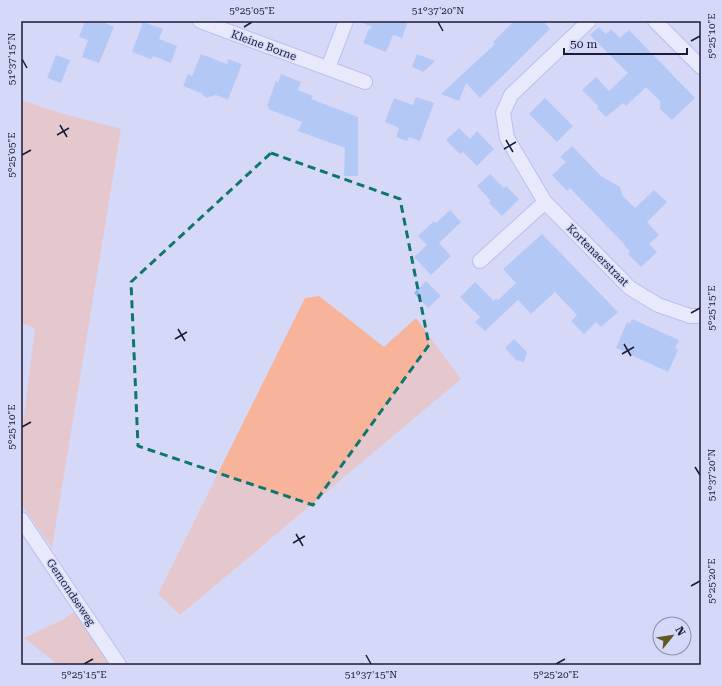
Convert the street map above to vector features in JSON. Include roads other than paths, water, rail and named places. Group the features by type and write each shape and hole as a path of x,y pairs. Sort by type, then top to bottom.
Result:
{"street":[{"name":"Kleine Borne","path":"200,21 365,82"},
{"path":"328,68 346,21"},
{"name":"Kortenaerstraat","path":"589,21 511,95 503,113 507,138 545,202 630,288 658,305 690,316 701,316"},
{"path":"655,21 701,67"},
{"path":"480,261 545,202"},
{"name":"Gemondseweg","path":"21,519 119,665"}]}
